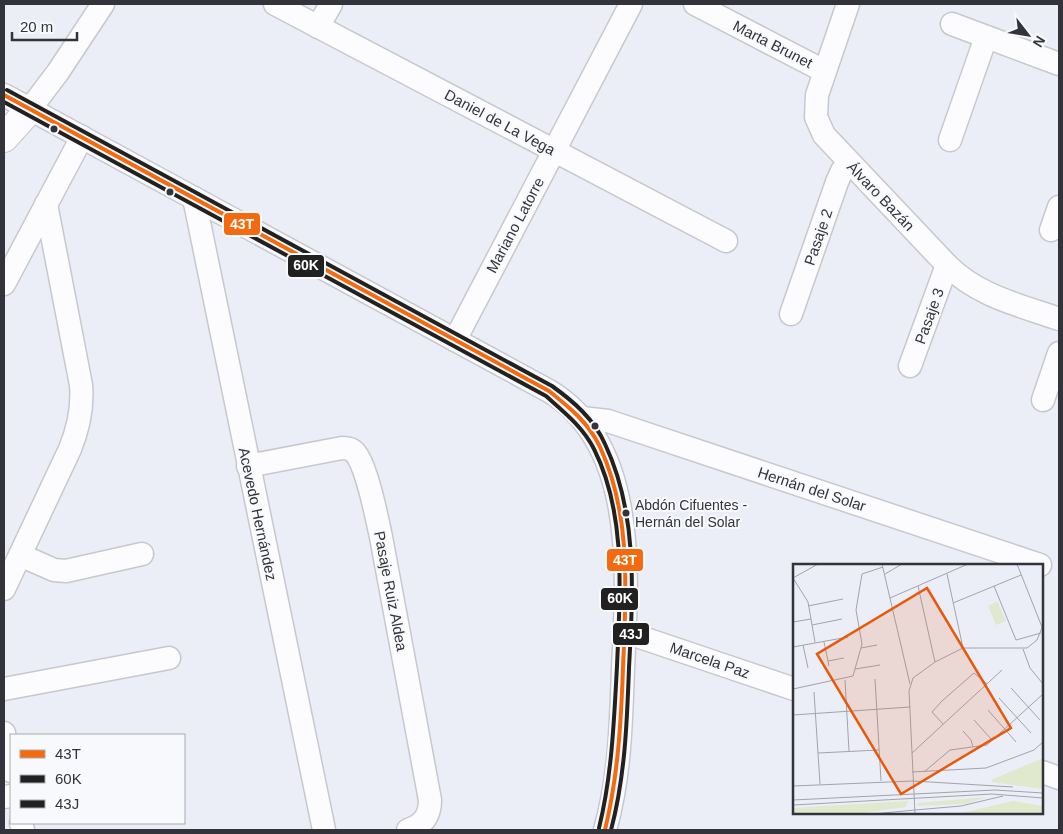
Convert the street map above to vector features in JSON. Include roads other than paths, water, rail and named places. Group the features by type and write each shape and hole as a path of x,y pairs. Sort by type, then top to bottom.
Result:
{"highway":[{"path":"4,138 30,109"}],"street":[{"path":"30,109 58,72 103,4"},
{"name":"Daniel de La Vega","path":"274,4 726,241"},
{"path":"318,27 331,4"},
{"name":"Mariano Latorre","path":"455,340 631,4"},
{"name":"Marta Brunet","path":"695,4 824,70"},
{"name":"Álvaro Bazán","path":"848,4 817,94 816,118 824,134 849,163 956,274 977,289 1059,319"},
{"path":"952,24 1059,64"},
{"path":"950,140 986,37"},
{"path":"4,95 561,399 582,418 603,455 615,486 625,534 625,632 620,752 612,805 605,830"},
{"path":"4,284 82,137"},
{"name":"Pasaje 2","path":"791,314 837,182 842,171 849,163"},
{"name":"Acevedo Hernández","path":"194,198 324,830"},
{"path":"4,589 76,434 81,418 81,385 46,204"},
{"path":"1051,230 1059,207"},
{"name":"Pasaje 3","path":"910,366 947,265"},
{"path":"1043,400 1059,353"},
{"name":"Hernán del Solar","path":"582,418 608,421 1035,564"},
{"name":"Pasaje Ruiz Aldea","path":"248,466 342,448 352,450 358,457 379,528 430,800 430,809 427,817 416,828 408,830"},
{"path":"20,555 54,570 66,571 142,554"},
{"name":"Hernán del Solar","path":"1043,567 1059,572"},
{"name":"Marcela Paz","path":"625,632 793,689"},
{"path":"4,689 168,658"},
{"path":"4,733 10,766"},
{"path":"1043,772 1059,778"}],"place":[{"name":"Abdón Cifuentes - Hernán del Solar","path":"626,513"}]}
